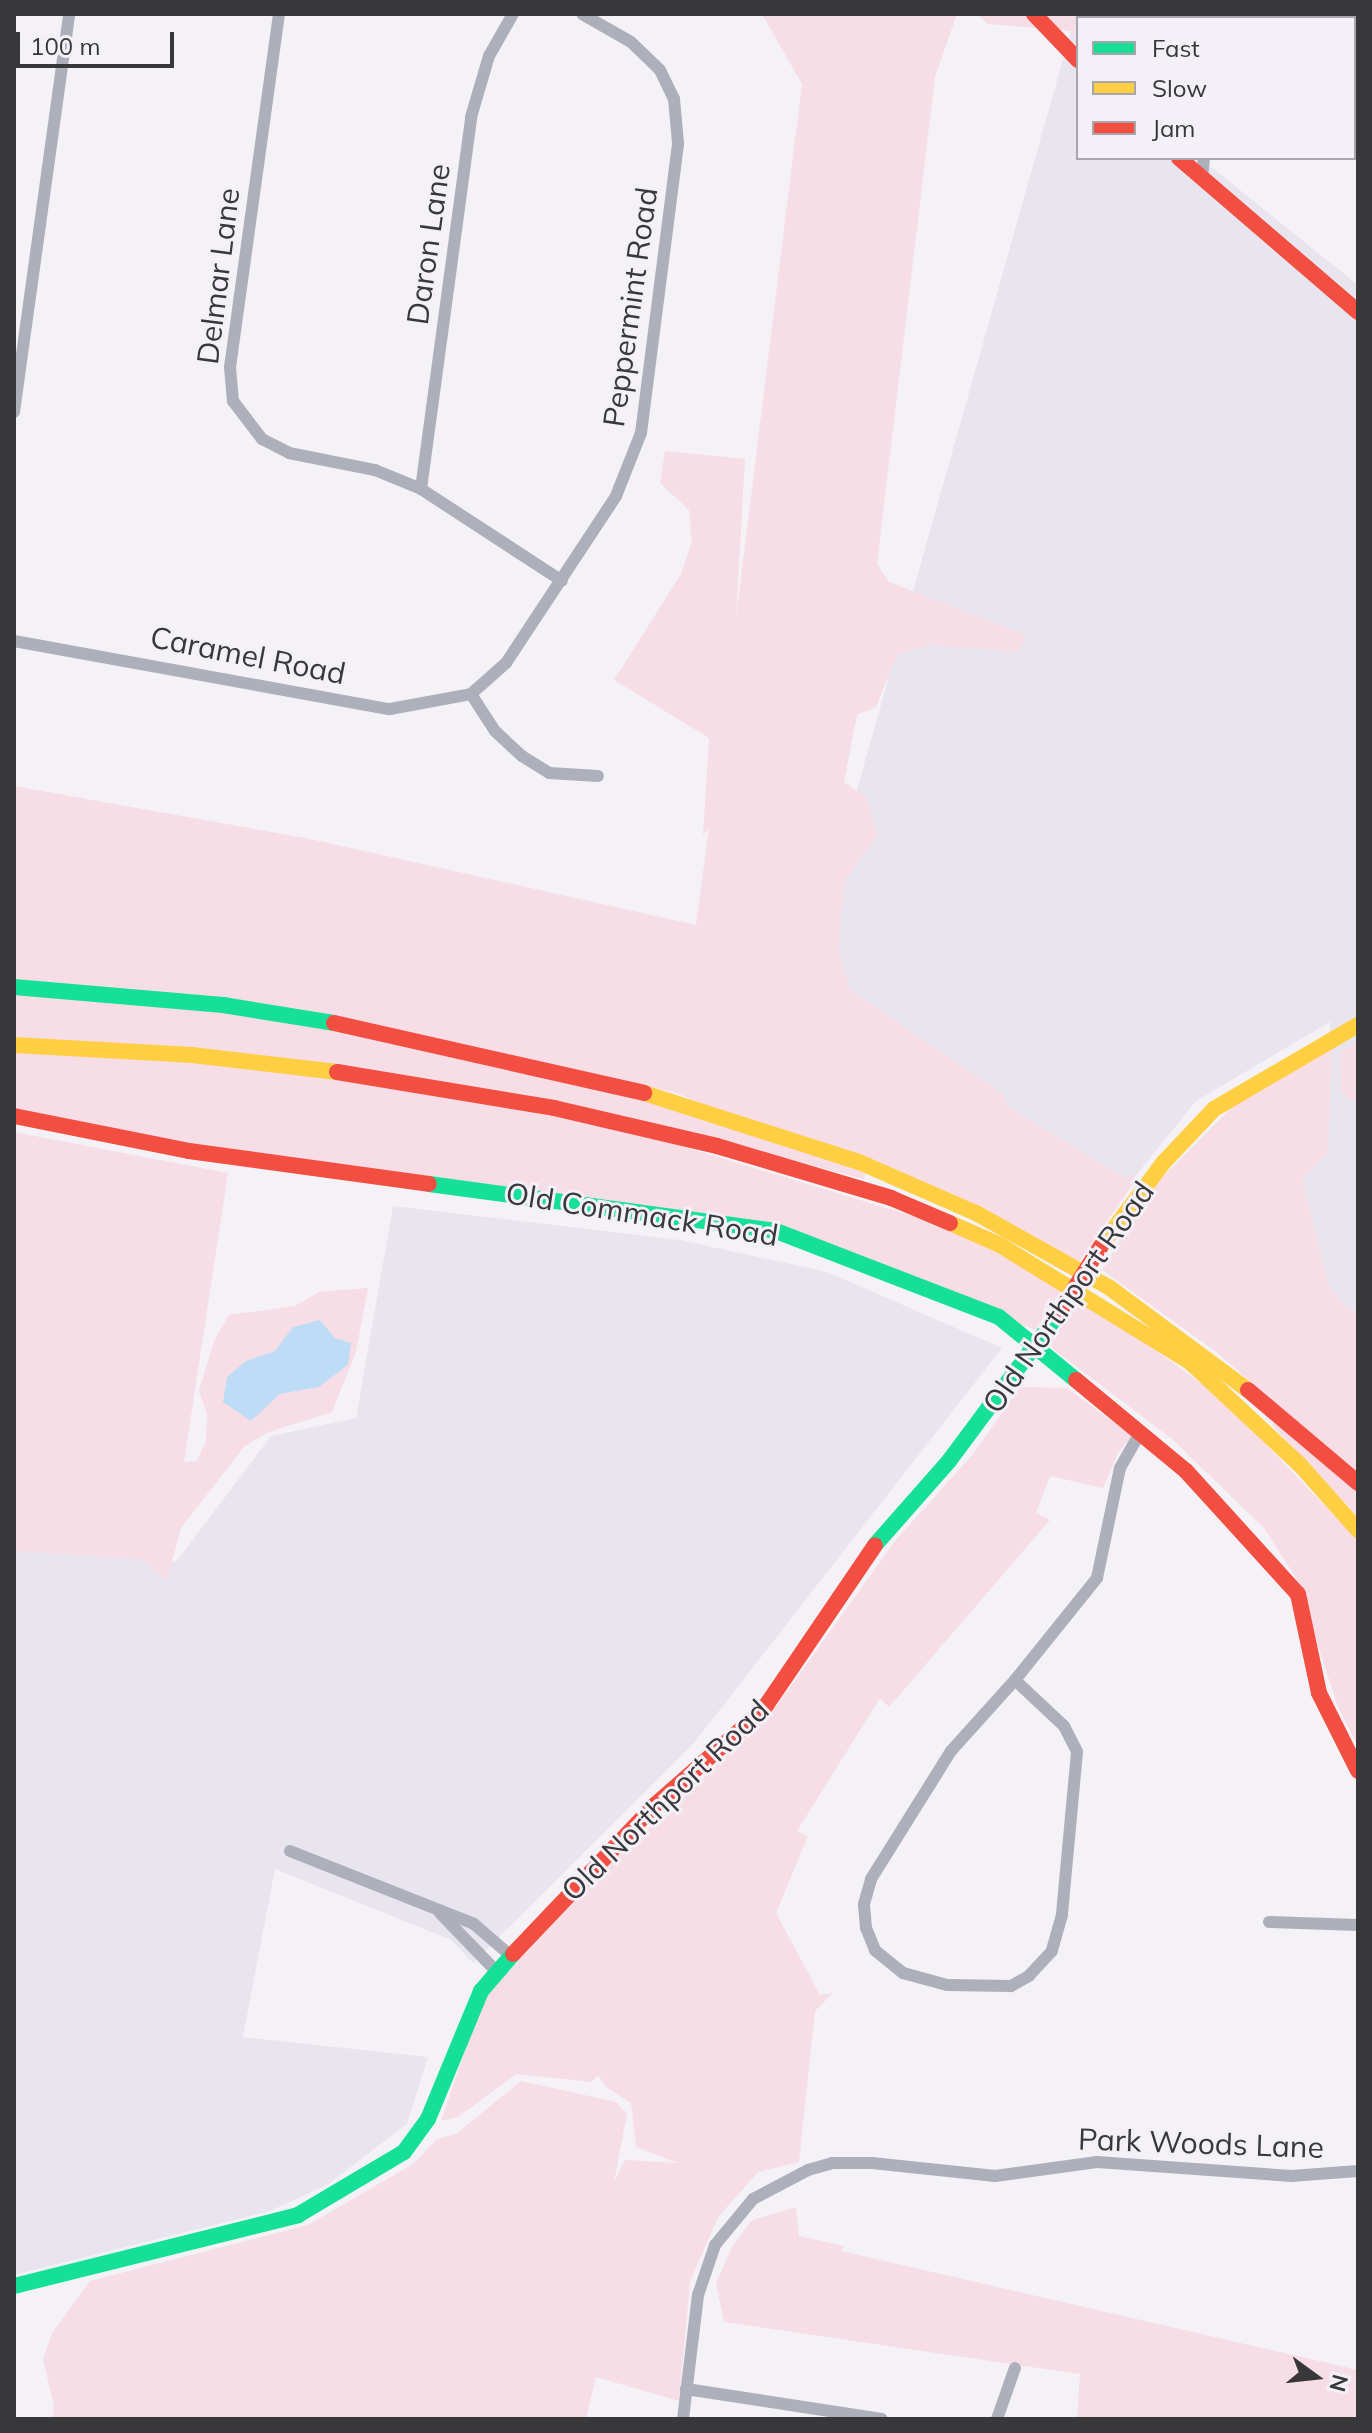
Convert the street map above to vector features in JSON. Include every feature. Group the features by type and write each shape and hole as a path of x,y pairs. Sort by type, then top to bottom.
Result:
{"main road":[{"path":"1034,14 1076,58"},
{"path":"1181,160 1358,312"},
{"path":"14,987 223,1005 391,1033 626,1087 859,1162 976,1213 1110,1288 1262,1400 1358,1483"},
{"name":"Old Northport Road","path":"14,2286 298,2215 404,2152 428,2119 481,1991 496,1971 655,1805 763,1710 858,1564 949,1461 1059,1313 1101,1246 1163,1163 1214,1109 1358,1025"},
{"path":"14,1045 192,1055 495,1098 732,1150 891,1198 1000,1245 1190,1362 1301,1466 1358,1530"},
{"name":"Old Commack Road","path":"14,1116 189,1151 776,1231 999,1317 1035,1343 1108,1411 1186,1471 1298,1594 1319,1693 1358,1771"}],"street":[{"path":"14,412 69,14"},
{"name":"Delmar Lane","path":"279,14 230,367 233,401 262,439 289,453 375,470 421,489 562,581"},
{"name":"Daron Lane","path":"421,489 471,117 489,56 513,14"},
{"name":"Peppermint Road","path":"471,694 506,663 562,581 616,496 641,433 678,143 674,99 660,70 631,42 582,14"},
{"path":"1202,177 1204,160"},
{"name":"Caramel Road","path":"14,641 390,709 471,694"},
{"path":"471,694 495,731 522,756 549,773 598,776"},
{"path":"1015,1680 1064,1726 1077,1752 1062,1915 1052,1951 1029,1976 1011,1986 947,1985 903,1973 875,1950 866,1928 864,1904 871,1879 951,1751 1015,1680 1097,1578 1120,1468 1140,1433"},
{"path":"290,1851 474,1924 511,1956"},
{"path":"435,1908 496,1971"},
{"path":"1269,1922 1358,1925"},
{"name":"Park Woods Lane","path":"683,2419 695,2315 704,2271 735,2217 768,2189 832,2163 995,2176 1097,2162 1291,2176 1358,2171"},
{"path":"997,2419 1015,2368"},
{"path":"686,2389 882,2419"}],"shaded area":[{"path":"762,14 957,14 935,77 877,564 889,582 1026,635 1019,652 929,645 897,655 876,707 857,715 844,782 866,797 878,835 845,880 838,948 850,990 1003,1094 1007,1106 1126,1179 1132,1174 1137,1178 1079,1262 674,1092 14,980 14,786 310,839 696,925 709,828 703,835 709,738 614,680 681,574 692,542 689,510 660,483 665,451 745,459 736,618 802,84"},
{"path":"977,14 1216,14 1076,16 1076,37 1071,31 988,24"},
{"path":"1071,31 1076,37 1076,160 1202,160 1358,285 1358,1312 1349,1310 1329,1286 1302,1178 1331,1067 1330,1022 1196,1101 1125,1189 785,1045"},
{"path":"14,994 165,1006 372,1036 625,1093 865,1171 864,1179 621,1115 14,1039"},
{"path":"1358,1042 1358,1099 1348,1100 1341,1091 1341,1052"},
{"path":"1332,1049 1328,1152 1302,1178 1329,1286 1349,1310 1358,1312 1358,1475 1215,1351 1102,1270 1149,1191 1241,1098"},
{"path":"14,1051 234,1065 454,1096 632,1131 949,1227 1064,1286 1035,1330 761,1221 211,1149 14,1112"},
{"path":"14,1132 228,1173 184,1462 197,1461 206,1441 207,1414 199,1391 214,1341 229,1315 295,1306 319,1292 368,1288 356,1352 332,1412 266,1433 244,1447 181,1528 167,1581 141,1559 14,1551","holes":["275,1351 348,1364 319,1387 280,1394 246,1361"]},
{"path":"393,1206 680,1240 827,1272 1002,1348 694,1743 473,1963 451,1940 275,1869 243,2037 428,2057 407,2124 327,2185 270,2211 14,2275 14,1543 176,1562 271,1436 356,1418"},
{"path":"1084,1298 1221,1398 1358,1540 1358,1746 1338,1707 1296,1578 1264,1528 1172,1439 1053,1349 1051,1341"},
{"path":"1020,1387 1067,1388 1132,1436 1118,1453 1103,1488 1050,1476 1036,1513 1050,1520 889,1707 880,1698 797,1831 808,1836 776,1913 820,1995 833,1993 815,2011 799,2162 758,2172 718,2217 690,2282 679,2401 596,2377 586,2419 52,2419 54,2406 43,2359 52,2333 90,2281 308,2225 413,2164 437,2139 456,2134 521,2081 616,2102 627,2114 614,2182 625,2160 678,2163 636,2147 631,2103 606,2087 598,2075 592,2082 516,2074 458,2117 441,2121 483,1999 622,1850 662,1818 773,1711 895,1541 973,1454"},
{"path":"1277,1417 1358,1492 1358,1517 1272,1425"},
{"path":"796,2207 799,2236 844,2246 841,2251 1358,2370 1358,2419 1077,2419 1080,2374 724,2322 716,2283 732,2247 752,2220"}],"water":[{"path":"320,1320 335,1338 351,1343 348,1365 319,1387 280,1394 251,1421 223,1402 227,1377 246,1361 275,1351 293,1327"}],"traffic: fast":[{"path":"14,987 223,1005 334,1023"},
{"path":"429,1184 776,1231 999,1317 1076,1380"},
{"path":"875,1545 949,1461 1059,1313"},
{"path":"14,2286 298,2215 404,2152 428,2119 481,1991 513,1954"}],"traffic: slow":[{"path":"1101,1246 1163,1163 1214,1109 1358,1025"},
{"path":"14,1045 192,1055 337,1072"},
{"path":"644,1093 859,1162 976,1213 1110,1288 1248,1390"},
{"path":"950,1223 1000,1245 1190,1362 1301,1466 1358,1530"}],"traffic: jam":[{"path":"1034,14 1076,58"},
{"path":"1181,160 1358,312"},
{"path":"334,1023 644,1093"},
{"path":"337,1072 554,1108 717,1146 891,1198 950,1223"},
{"path":"14,1116 189,1151 429,1184"},
{"path":"1059,1313 1101,1246"},
{"path":"1076,1380 1186,1471 1298,1594 1319,1693 1358,1771"},
{"path":"1248,1390 1358,1483"},
{"path":"513,1954 655,1805 763,1710 875,1545"}]}
